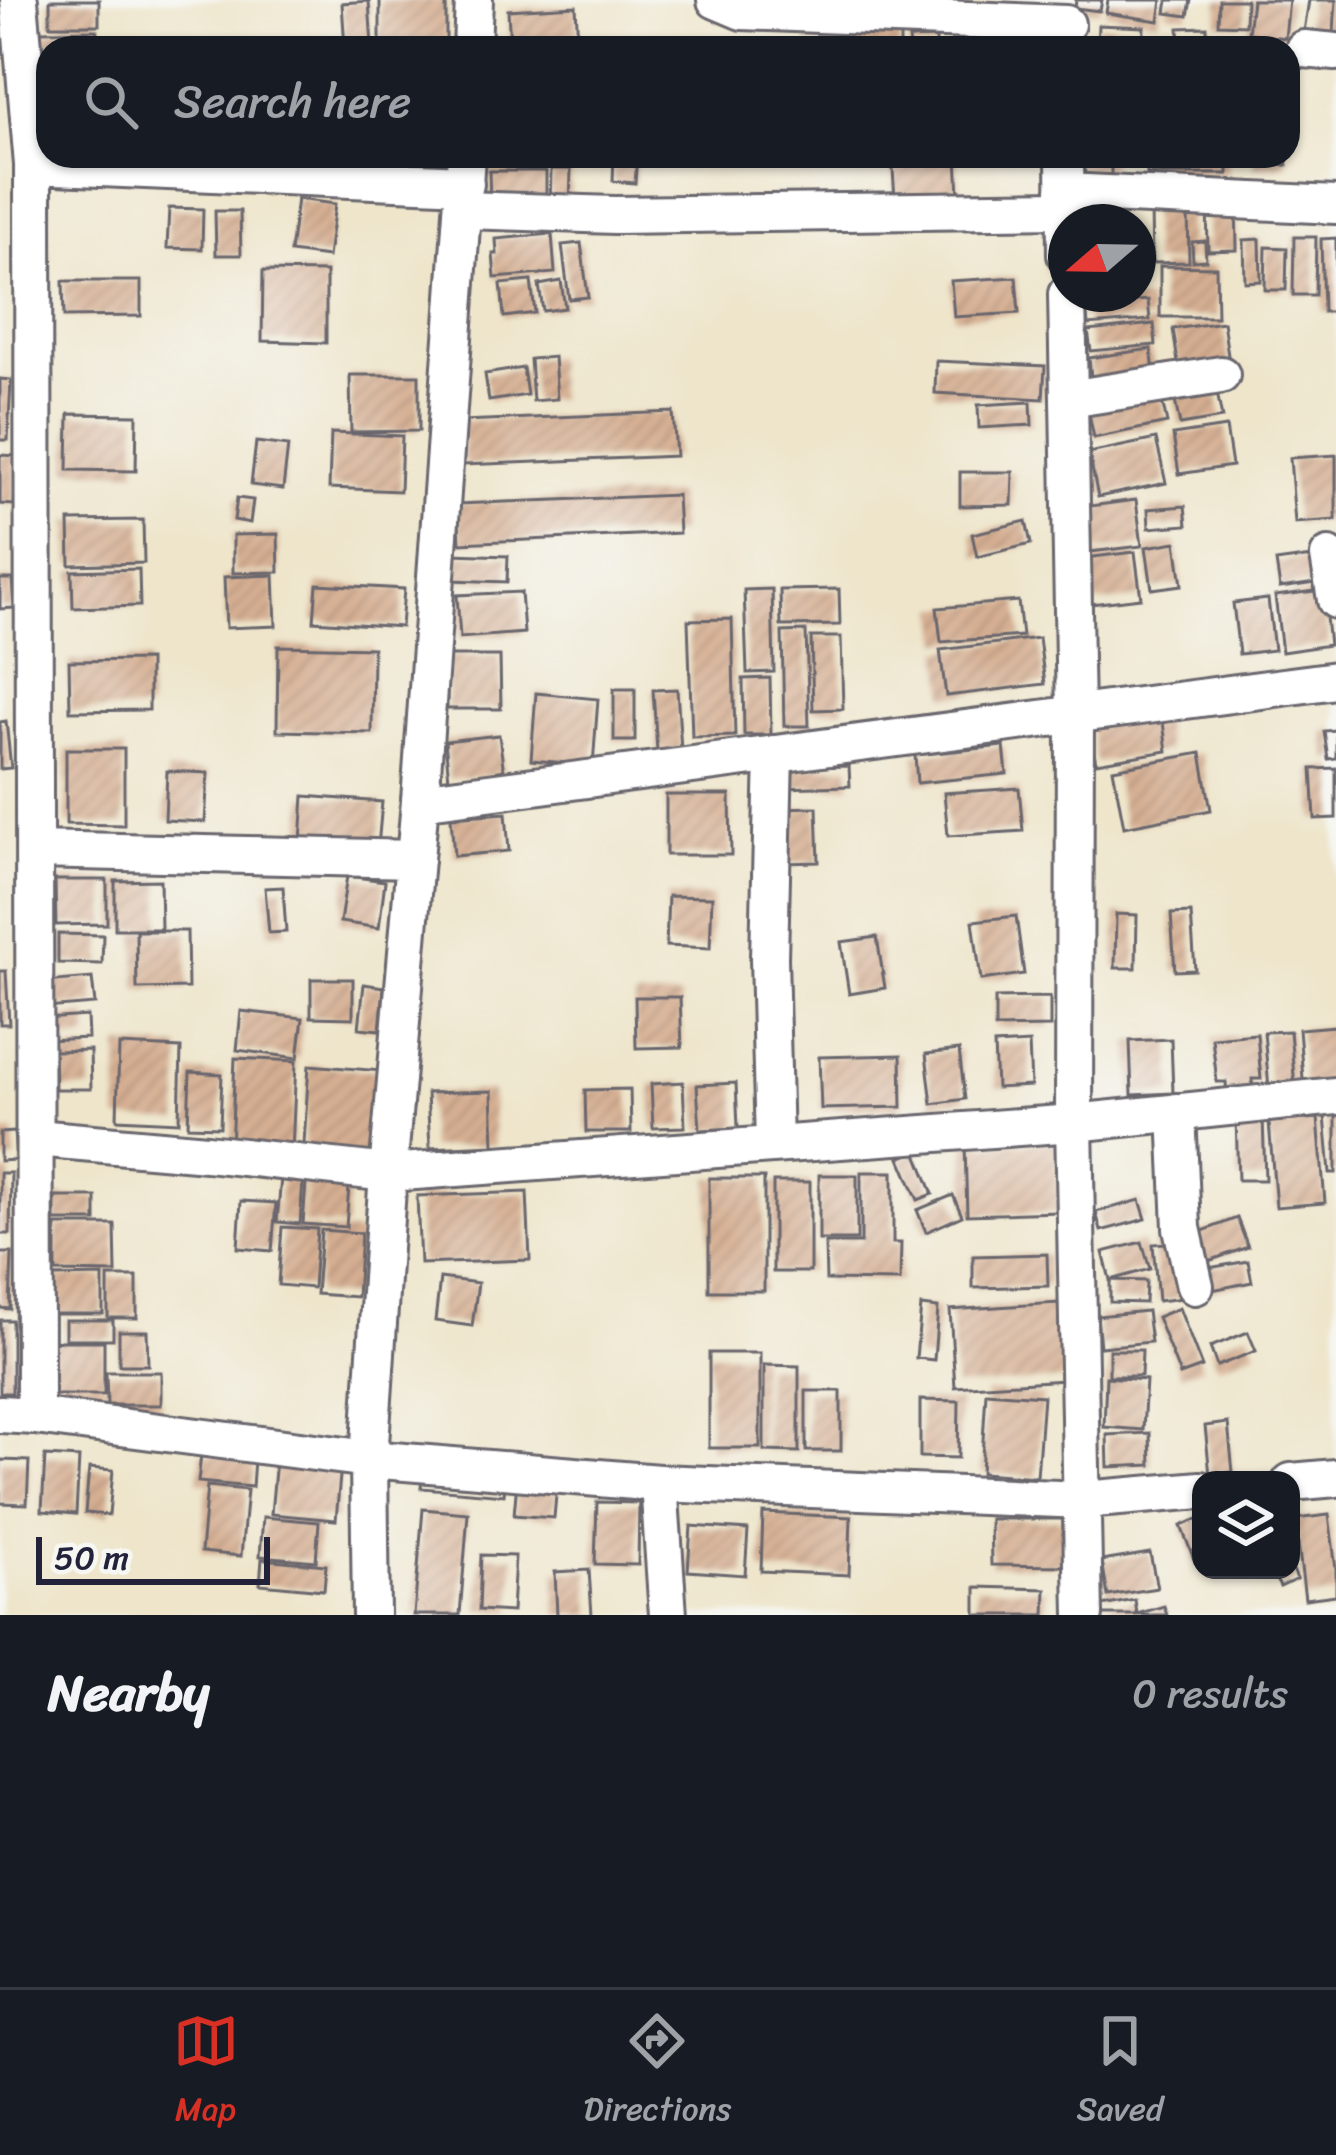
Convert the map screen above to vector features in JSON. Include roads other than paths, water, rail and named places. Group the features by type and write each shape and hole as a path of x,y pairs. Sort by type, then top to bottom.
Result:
{"street":[{"path":"20,0 33,165 36,1138 17,1415 369,1459 659,1484 1084,1500 1192,1491"},
{"path":"472,36 474,0"},
{"path":"716,0 742,11 1067,24"},
{"path":"105,168 465,183 615,215 1065,186 1336,205"},
{"path":"371,1615 369,1459 465,183"},
{"path":"1067,312 1075,714 1073,1123 1084,1615"},
{"path":"1069,399 1221,375"},
{"path":"1329,556 1336,600"},
{"path":"420,801 1336,680"},
{"path":"774,754 769,958 775,1144"},
{"path":"35,850 415,859"},
{"path":"36,1138 388,1173 1073,1123 1336,1096"},
{"path":"1177,1112 1181,1228 1195,1286"},
{"path":"1300,1481 1336,1478"},
{"path":"659,1484 668,1615"}]}
